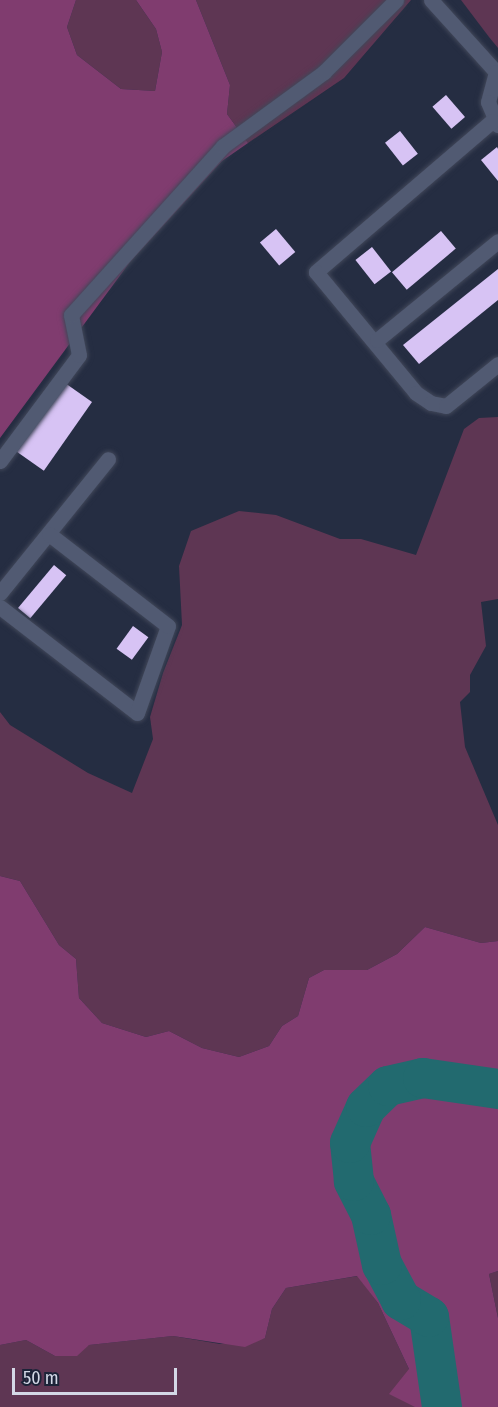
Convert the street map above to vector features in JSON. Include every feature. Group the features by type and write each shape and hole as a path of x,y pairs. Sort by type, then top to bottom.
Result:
{"street":[{"path":"0,461 79,355 72,315 223,146 324,72 396,0"},
{"path":"431,0 497,74 488,102 495,123 316,272 377,340 416,393 431,403 446,406 498,364"},
{"path":"377,340 498,242"},
{"path":"0,593 50,534 108,459"},
{"path":"0,607 137,713 168,626 50,534"}],"shaded area":[{"path":"0,0 76,0 67,27 77,55 121,89 155,91 162,52 156,29 136,0 196,0 230,85 227,114 248,143 222,161 130,262 0,438"},
{"path":"76,0 136,0 156,29 162,52 155,91 121,89 77,55 67,27"},
{"path":"196,0 411,0 344,78 248,143 227,114 230,85"},
{"path":"461,0 498,0 498,48 489,37"},
{"path":"498,417 498,599 481,602 486,646 470,675 470,692 460,702 465,747 498,825 498,941 481,943 425,927 397,954 367,970 324,970 309,978 298,1016 282,1026 269,1046 239,1057 202,1048 169,1031 146,1037 102,1023 79,998 76,959 59,945 20,881 0,876 0,712 10,725 88,773 132,793 153,739 150,717 163,673 182,625 179,566 191,531 239,511 276,515 340,539 361,539 416,555 464,429 479,418"},
{"path":"0,876 20,881 59,945 76,959 79,998 102,1023 146,1037 169,1031 202,1048 239,1057 269,1046 282,1026 298,1016 309,978 324,970 367,970 397,954 425,927 481,943 498,941 498,1271 489,1274 498,1318 498,1407 415,1407 389,1394 409,1369 378,1303 357,1276 286,1288 272,1309 265,1338 245,1347 173,1336 89,1345 77,1356 55,1356 26,1340 0,1345"},
{"path":"498,1271 498,1318 489,1274"},
{"path":"358,1276 378,1303 409,1369 415,1407 0,1407 0,1345 26,1340 55,1356 89,1345 173,1336 220,1344 265,1338 272,1309 286,1288"}],"building":[{"path":"446,95 465,117 451,129 432,107"},
{"path":"400,131 418,154 403,166 385,143"},
{"path":"497,147 498,149 498,181 481,160"},
{"path":"276,229 295,252 279,265 260,242"},
{"path":"441,231 456,249 407,290 392,272"},
{"path":"372,247 391,271 375,284 355,260"},
{"path":"498,269 498,300 419,364 403,345"},
{"path":"65,383 92,402 44,471 17,452"},
{"path":"54,565 66,575 30,618 18,608"},
{"path":"133,626 148,637 132,660 117,649"}],"waterway":[{"path":"442,1407 429,1317 401,1300 382,1265 371,1215 354,1181 350,1143 366,1107 388,1086 423,1078 498,1089"}]}
